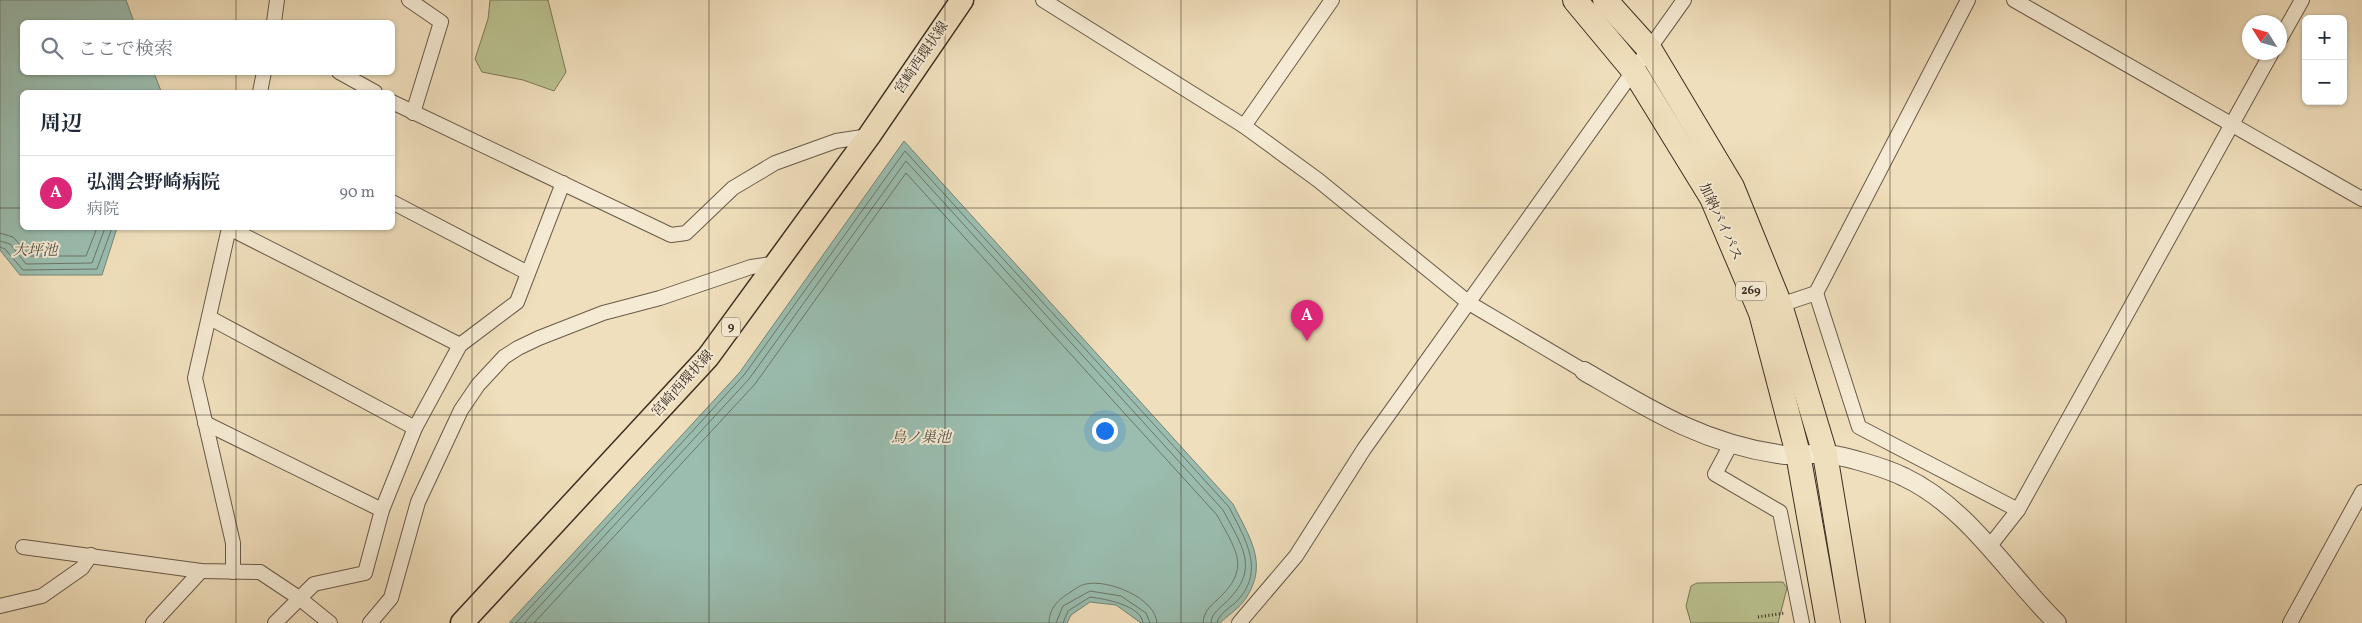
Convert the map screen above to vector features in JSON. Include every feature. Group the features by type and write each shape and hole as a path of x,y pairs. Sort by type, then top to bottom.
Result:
{"highway":[{"name":"加納バイパス","path":"1575,0 1634,72 1712,198 1761,313 1798,454 1828,623"},
{"name":"加納バイパス","path":"1605,0 1650,50 1732,187 1780,305 1825,454 1853,623"}],"main road":[{"name":"宮崎西環状線","path":"462,623 708,357 869,136 962,0"}],"street":[{"path":"274,20 277,0"},
{"path":"409,0 441,22 413,113"},
{"path":"1043,0 1244,126 1318,180 1469,303 1664,418 1695,432 1731,444 1780,455 1825,454 1850,459 1904,477 1935,497 1962,520 1989,547 2057,623"},
{"path":"1244,126 1332,0"},
{"path":"1239,623 1296,556 1364,449 1684,0"},
{"path":"1780,305 1816,292 1968,0"},
{"path":"2014,0 2230,125 2362,198"},
{"path":"2287,27 2302,0"},
{"path":"1989,547 2018,510 2267,60"},
{"path":"260,90 263,75"},
{"path":"344,75 371,90"},
{"path":"395,104 671,235 686,233 732,188 776,163 836,142 869,136"},
{"path":"275,623 314,584 365,573 382,510 414,428 460,345 517,302 563,183"},
{"path":"395,204 528,273"},
{"path":"229,230 195,378 233,543 233,572"},
{"path":"233,230 460,345"},
{"path":"370,623 391,598 418,502 457,417 478,385 504,357 539,338 603,313 660,298 751,267 778,263"},
{"path":"1816,292 1859,427 2018,510"},
{"path":"210,318 414,428"},
{"path":"205,424 382,510"},
{"path":"1731,444 1715,474 1780,512 1801,617"},
{"path":"2290,623 2362,492"},
{"path":"23,547 91,554 201,571 260,572 299,598 330,623"},
{"path":"0,606 42,596 82,568 91,554"},
{"path":"153,623 201,571"}],"path":[{"path":"1758,617 1801,617"}],"green space":[{"path":"490,0 548,0 566,72 554,91 523,80 482,72 475,59 488,19"},
{"path":"1783,582 1787,588 1778,623 1691,623 1686,606 1691,586 1697,583"}],"water":[{"name":"大坪池","path":"0,0 126,0 133,20 20,20 20,75 155,75 161,90 20,90 20,230 116,230 102,275 20,275 0,250"},
{"name":"鳥ノ巣池","path":"904,141 1233,504 1250,539 1256,562 1253,585 1243,602 1220,623 1141,623 1116,605 1090,602 1071,615 1067,623 509,623 740,372"}],"place":[{"name":"弘潤会野崎病院","path":"1307,341"}]}
